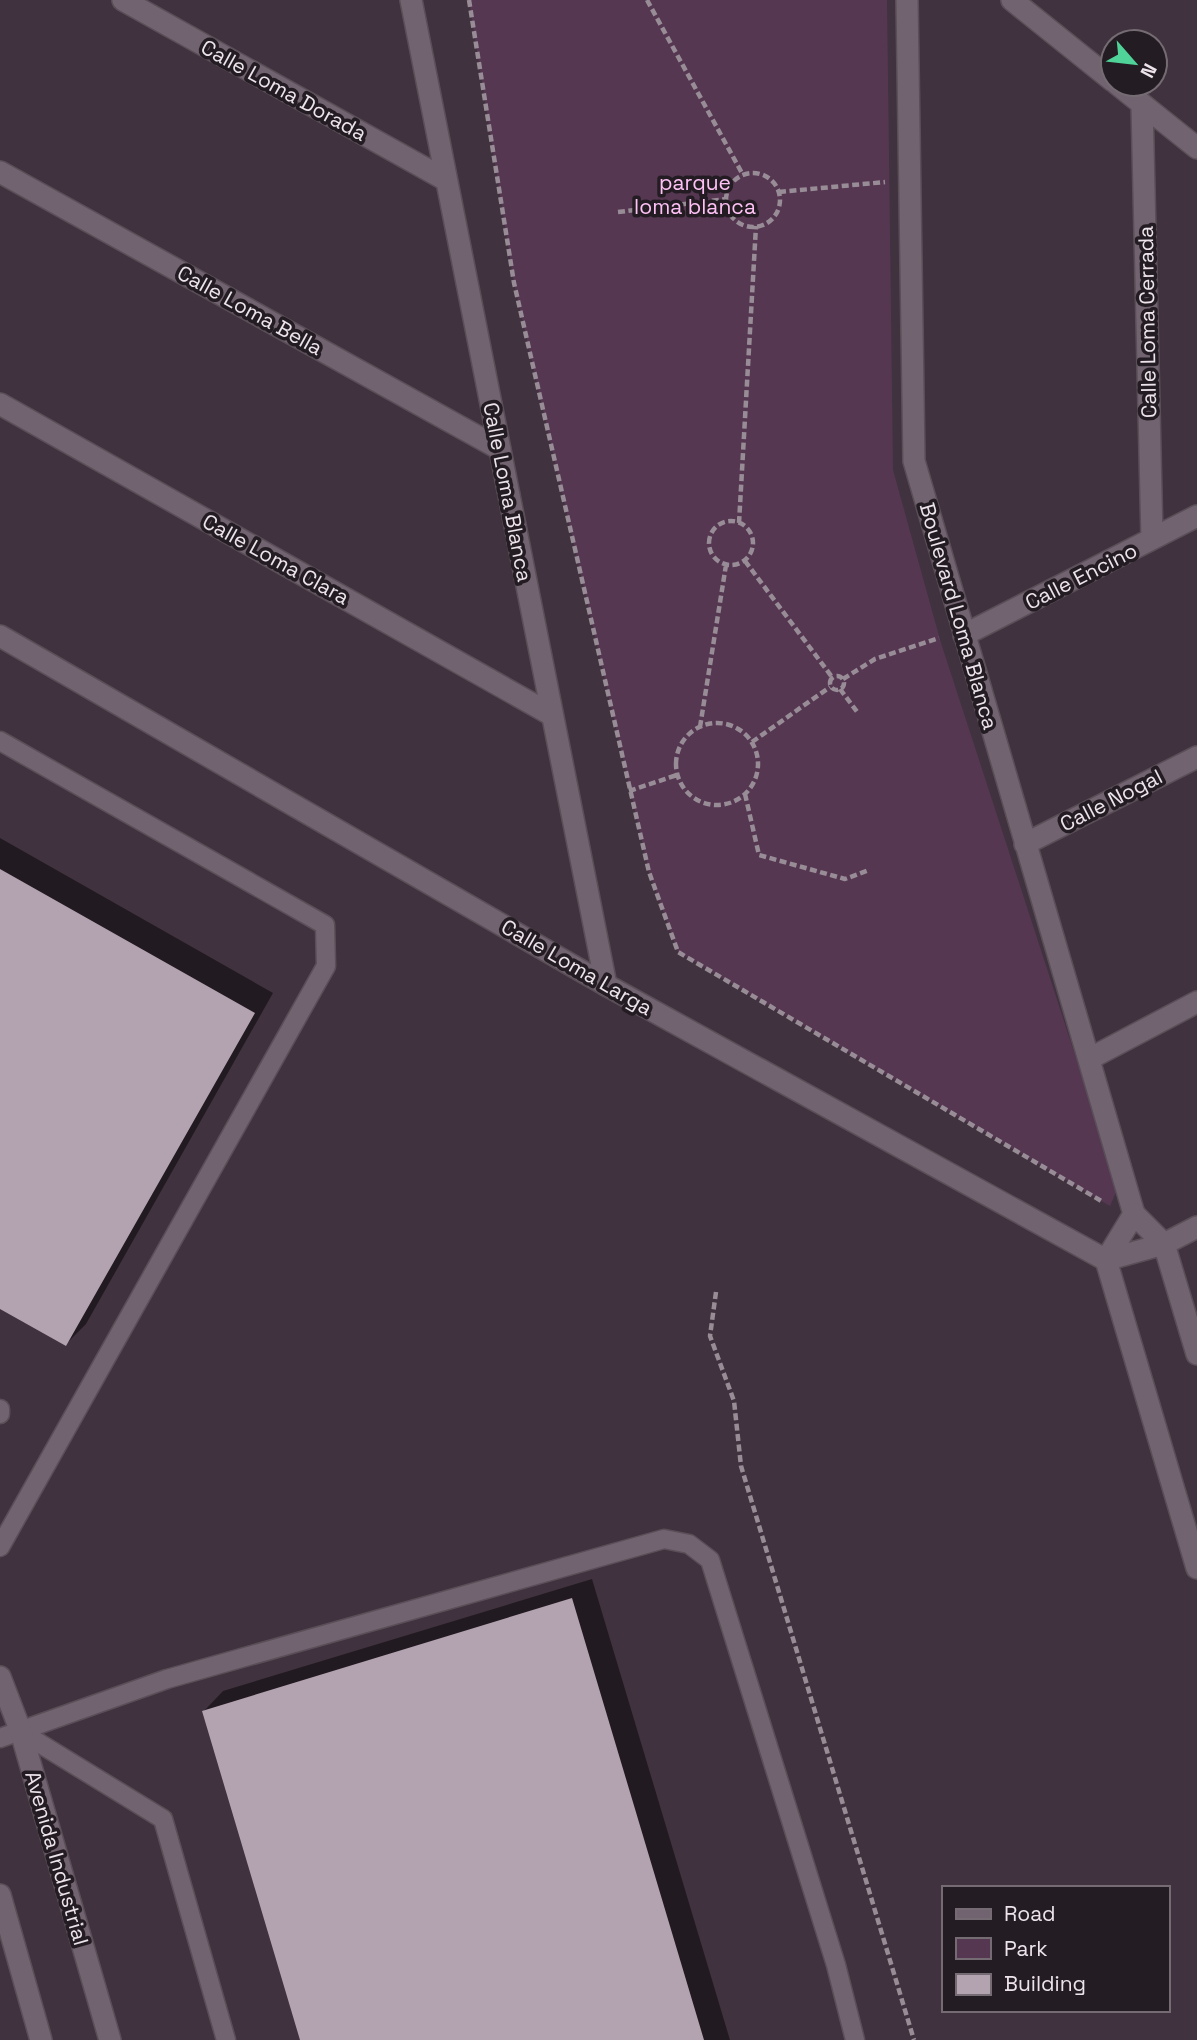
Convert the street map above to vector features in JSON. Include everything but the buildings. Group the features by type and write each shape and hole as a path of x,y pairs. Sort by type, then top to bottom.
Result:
{"street":[{"name":"Calle Loma Dorada","path":"123,0 446,180"},
{"name":"Calle Loma Blanca","path":"411,0 606,985"},
{"name":"Boulevard Loma Blanca","path":"907,0 914,461 1134,1214 1164,1244 1197,1354"},
{"path":"1012,0 1099,70"},
{"path":"1134,98 1197,148"},
{"name":"Calle Loma Cerrada","path":"1142,104 1152,539"},
{"name":"Calle Loma Bella","path":"0,172 500,449"},
{"name":"Calle Loma Clara","path":"0,404 552,715"},
{"name":"Calle Encino","path":"964,635 1197,516"},
{"name":"Calle Loma Larga","path":"0,636 606,985 1106,1260"},
{"name":"Calle Nogal","path":"1026,844 1197,757"},
{"path":"1088,1059 1197,1002"},
{"path":"1134,1214 1106,1260 1197,1568"},
{"path":"1106,1260 1164,1244 1197,1227"},
{"name":"Avenida Industrial","path":"0,1677 21,1732 110,2040"},
{"path":"0,1895 41,2040"}],"lane":[{"path":"0,741 325,925 326,966 0,1547"},
{"path":"0,1409 0,1415"},
{"path":"0,1738 167,1679 664,1539 689,1544 709,1560 836,1965 855,2040"},
{"path":"21,1732 163,1819 226,2040"}],"path":[{"path":"469,0 514,283 629,791 649,872 678,952 1110,1206"},
{"path":"647,0 743,175"},
{"path":"761,174 769,178 779,192 778,210 765,224 747,226 732,216 726,199 731,184 743,175 761,174"},
{"path":"779,192 890,181"},
{"path":"618,212 726,199"},
{"path":"739,523 756,226"},
{"path":"739,523 746,527 752,540 750,555 745,561 726,565 714,557 710,537 718,526 739,523"},
{"path":"745,561 832,677 843,679"},
{"path":"700,727 726,565"},
{"path":"936,625 944,651"},
{"path":"840,689 843,679 875,659 940,638"},
{"path":"752,742 830,687 832,677"},
{"path":"830,687 840,689 858,713"},
{"path":"717,723 730,725 752,742 757,755 758,769 754,783 745,794 722,806 708,805 685,791 677,775 677,753 683,741 700,727 717,723"},
{"path":"629,791 677,775"},
{"path":"745,794 759,855 845,879 869,870"},
{"path":"716,1292 710,1336 734,1401 741,1466 914,2040"}],"green space":[{"name":"parque loma blanca","path":"469,0 887,0 893,470 941,643 1118,1187 1110,1206 678,952 649,872 514,283"}]}
